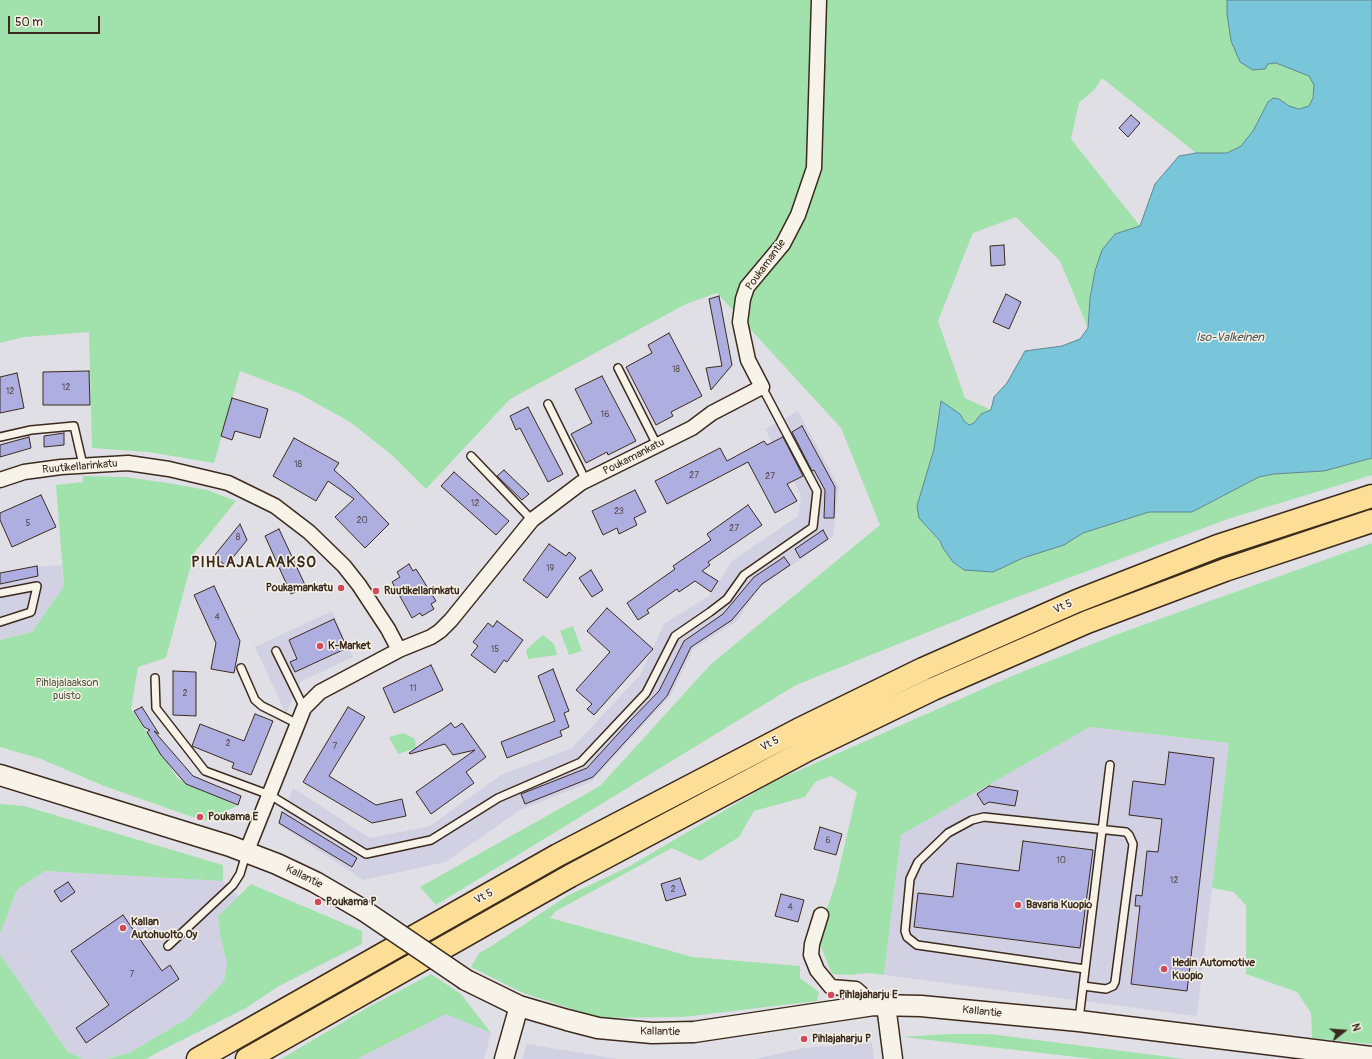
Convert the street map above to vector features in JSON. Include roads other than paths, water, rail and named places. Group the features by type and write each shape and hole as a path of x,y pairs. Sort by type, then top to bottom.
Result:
{"highway":[{"name":"Vt 5","path":"198,1059 558,855 791,734 923,669 1077,601 1218,546 1372,496"},
{"name":"Vt 5","path":"246,1059 570,876 809,748 933,689 1101,617 1225,570 1372,521"}],"main road":[{"name":"Kallantie","path":"0,775 230,846 277,864 315,882 363,910 466,980 519,1006 598,1028 652,1033 694,1032 850,1008 880,1005 921,1006 1079,1021 1372,1057"}],"street":[{"name":"Poukamantie","path":"762,387 748,360 740,322 743,300 747,287 783,244 798,215 814,168 819,0"},
{"name":"Poukamankatu","path":"246,853 304,708 320,692 399,650 431,637 451,620 532,520 586,481 692,428 712,414 762,387"},
{"name":"Ruutikellarinkatu","path":"0,480 24,472 82,465 128,463 170,469 228,483 275,506 309,532 344,566 388,629 399,650"},
{"path":"821,915 812,944 811,955 817,970 831,987 856,989 880,1005 893,1059"},
{"path":"504,1059 519,1006"}],"lane":[{"path":"618,368 657,445"},
{"path":"156,678 156,708 205,771 270,795 366,854 431,840 498,798 581,762 646,693 675,636 727,599 744,574 813,527 817,491 762,387"},
{"path":"548,404 586,481"},
{"path":"0,437 31,430 74,426 82,465"},
{"path":"471,456 532,520"},
{"path":"0,593 37,586 31,612 0,622"},
{"path":"276,650 304,708"},
{"path":"241,668 255,700 262,706 298,724"},
{"path":"1079,1021 1110,765"},
{"path":"1083,986 1106,989 1113,986 1115,982 1132,852 1132,839 1126,832 1102,828 984,817 972,820 948,833 918,862 910,879 906,931 907,937 917,945 1085,968"},
{"path":"168,946 233,884 240,874 246,853"}],"water":[{"name":"Iso-Valkeinen","path":"1227,0 1372,0 1372,458 1324,471 1274,474 1259,477 1192,512 1149,512 1083,533 1064,545 1023,558 993,572 964,570 953,562 940,541 919,518 917,506 934,449 941,401 960,414 964,421 969,425 974,423 981,414 991,410 994,397 1007,383 1025,351 1062,346 1080,339 1088,328 1090,298 1095,271 1102,250 1115,234 1140,226 1155,184 1179,156 1196,153 1227,153 1241,146 1253,131 1268,102 1273,98 1279,99 1289,106 1299,109 1309,106 1313,98 1314,85 1309,76 1276,63 1268,64 1265,69 1253,70 1240,62 1231,41 1227,14"}],"place":[{"name":"Poukamankatu","path":"341,588"},
{"name":"Ruutikellarinkatu","path":"376,591"},
{"name":"K-Market","path":"320,646"},
{"name":"Poukama E","path":"200,817"},
{"name":"Poukama P","path":"318,902"},
{"name":"Bavaria Kuopio","path":"1018,905"},
{"name":"Kallan Autohuolto Oy","path":"123,928"},
{"name":"Hedin Automotive Kuopio","path":"1164,969"},
{"name":"Pihlajaharju E","path":"831,995"},
{"name":"Pihlajaharju P","path":"804,1039"}],"district":[{"name":"PIHLAJALAAKSO","path":"254,563"}],"park label":[{"name":"Pihlajalaakson puisto","path":"67,689"}]}
